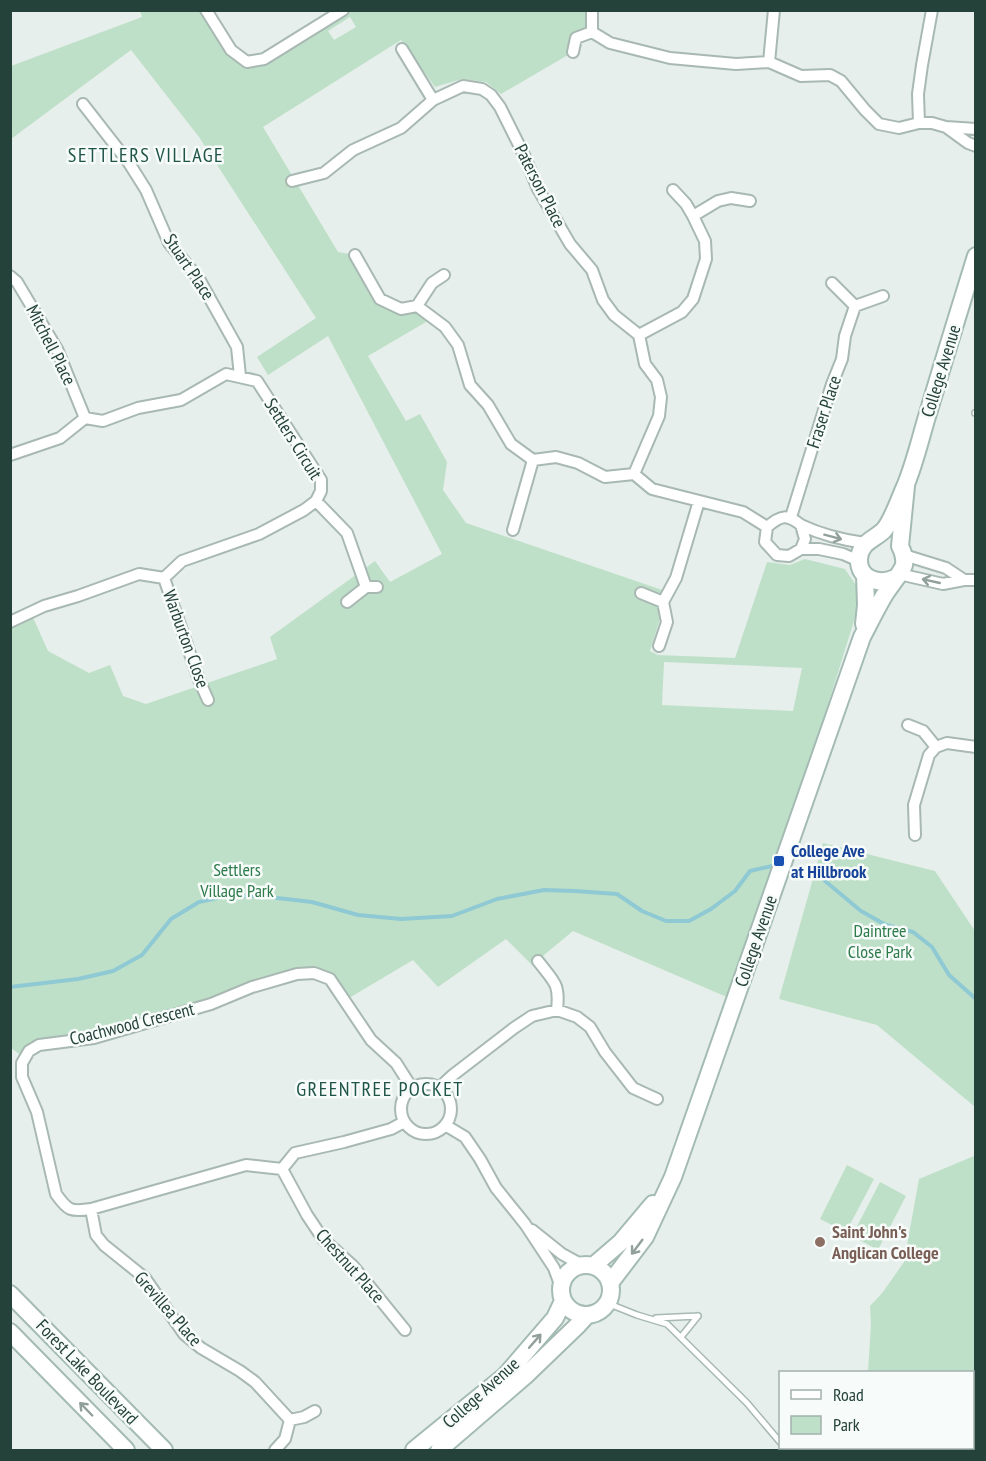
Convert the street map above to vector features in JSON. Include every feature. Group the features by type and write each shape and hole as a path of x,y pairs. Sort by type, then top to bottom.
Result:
{"street":[{"path":"206,10 231,50 247,62 264,58 343,10"},
{"path":"592,10 592,32"},
{"path":"769,63 774,10"},
{"path":"920,123 918,94 932,10"},
{"path":"573,52 576,38 592,32"},
{"path":"592,32 610,43 670,58 736,64 769,63 801,76 830,75 841,81 879,124 899,128 932,123 946,127 975,129"},
{"path":"402,49 433,100"},
{"name":"Paterson Place","path":"292,181 324,174 353,150 401,128 433,100 463,86 482,89 491,95 500,107 538,189 570,244 592,270 603,300 614,315 639,335"},
{"name":"Stuart Place","path":"83,104 129,163 146,190 169,243 199,279 237,347 240,376"},
{"path":"946,127 968,144 975,146"},
{"path":"634,474 659,416 661,397 657,380 645,364 639,335 682,312 693,299 706,259 705,241 686,204 673,190"},
{"path":"693,216 718,201 731,198 750,201"},
{"path":"354,255 380,299 401,309 417,306 432,283 444,275"},
{"name":"College Avenue","path":"862,637 866,605 861,550 886,528 906,486 975,256"},
{"name":"Mitchell Place","path":"10,276 17,282 57,349 85,418"},
{"path":"832,283 855,306 883,296"},
{"path":"417,306 445,327 458,345 470,385 488,405 511,444 533,460 556,457 578,463 605,477 634,474 652,489 743,512 767,527"},
{"name":"Fraser Place","path":"791,517 832,384 842,359 845,336 855,306"},
{"path":"10,455 60,438 85,418 103,421 138,408 181,400 226,374 240,376"},
{"name":"Settlers Circuit","path":"165,578 182,561 259,534 304,510 316,501 321,492 321,480 257,381 240,376"},
{"path":"513,530 533,460"},
{"name":"College Avenue","path":"439,1450 525,1376 587,1315 602,1310 611,1292 610,1283 645,1237 673,1177 862,637 883,597 904,565 902,551 906,486"},
{"path":"316,501 347,533 372,587 346,603"},
{"path":"659,646 667,622 663,602 676,578 699,501"},
{"path":"791,517 801,525 817,532 848,541 884,537 892,539 902,551 970,580 943,584 897,576 888,581 877,582 870,579 862,568 843,554 819,549 801,549 789,556 777,555 765,542 767,527 777,518 791,517"},
{"path":"801,525 805,539 801,549"},
{"path":"10,622 44,606 139,574 165,578"},
{"name":"Warburton Close","path":"165,578 199,680 208,700"},
{"path":"641,593 663,602"},
{"path":"908,725 923,731 936,747"},
{"path":"915,835 914,805 929,755 936,747 947,743 975,747"},
{"path":"538,961 557,986 559,995 557,1010"},
{"name":"Coachwood Crescent","path":"282,1169 246,1165 91,1209 75,1211 64,1205 56,1194 37,1112 22,1077 21,1063 29,1051 39,1045 94,1038 211,1004 252,987 297,974 314,973 330,979 370,1040 396,1064 412,1088"},
{"path":"440,1088 453,1075 514,1028 532,1016 557,1010 577,1017 590,1027 605,1052 633,1088 657,1100"},
{"path":"428,1083 440,1088 446,1094 450,1102 450,1114 445,1125 439,1130 431,1133 413,1131 404,1122 400,1108 402,1100 412,1088 428,1083"},
{"path":"282,1169 294,1153 391,1129 404,1122"},
{"path":"445,1125 465,1137 496,1188 525,1224 554,1268 562,1294 572,1311 587,1315"},
{"name":"Chestnut Place","path":"282,1169 323,1239 353,1266 405,1330"},
{"name":"College Avenue","path":"414,1450 505,1376 555,1318 562,1294 563,1279 568,1272 575,1267 588,1265 621,1242 673,1177"},
{"name":"Grevillea Place","path":"91,1209 96,1235 104,1245 145,1278 184,1334 201,1348 255,1382 290,1420"},
{"path":"525,1224 562,1254 603,1272 610,1283"},
{"name":"Forest Lake Boulevard","path":"10,1294 164,1450"},
{"name":"Forest Lake Boulevard","path":"10,1332 18,1344 126,1450"},
{"path":"275,1450 285,1439 290,1420 304,1417 315,1411"}],"lane":[{"path":"607,1303 667,1324 747,1403 779,1441"},
{"path":"649,1318 698,1316 681,1337"}],"green space":[{"name":"Settlers Village Park","path":"140,11 206,11 247,62 264,59 343,11 592,11 592,32 576,38 573,52 501,94 486,82 462,79 435,87 401,40 263,127 338,252 355,255 380,299 401,309 417,306 426,322 368,356 406,421 420,414 447,462 443,490 466,523 668,592 650,651 658,655 735,658 767,562 790,565 805,559 845,569 858,588 858,608 736,1001 573,931 532,965 506,939 438,987 413,960 344,1001 330,979 314,973 94,1038 39,1045 25,1058 11,1048 11,622 31,613 48,651 89,673 110,665 123,696 146,704 277,659 270,637 375,561 390,582 442,554 328,336 268,375 257,357 316,318 199,137 131,50 11,139 11,66 142,17","holes":["350,17 356,27 334,40 328,31","664,662 802,668 793,711 662,705"]},
{"name":"Daintree Close Park","path":"823,843 935,871 975,931 975,1107 877,1025 779,999"},
{"path":"976,1156 975,1450 867,1450 974,1449 974,1371 868,1371 870,1306 904,1262 919,1179"},
{"path":"847,1165 874,1179 846,1232 820,1219"},
{"path":"880,1182 906,1196 878,1250 852,1236"}],"waterway":[{"path":"10,987 78,979 113,971 142,955 171,919 199,902 221,897 260,896 312,902 358,915 401,919 452,916 497,899 544,890 575,891 617,894 642,911 666,921 689,921 711,909 735,891 750,871 772,866"},
{"path":"825,881 861,911 886,925 913,932 932,947 949,975 976,999"}],"place":[{"name":"College Ave at Hillbrook","path":"779,861"},
{"name":"Saint John's Anglican College","path":"820,1242"}],"district":[{"name":"SETTLERS VILLAGE","path":"146,155"},
{"name":"GREENTREE POCKET","path":"380,1089"}]}
